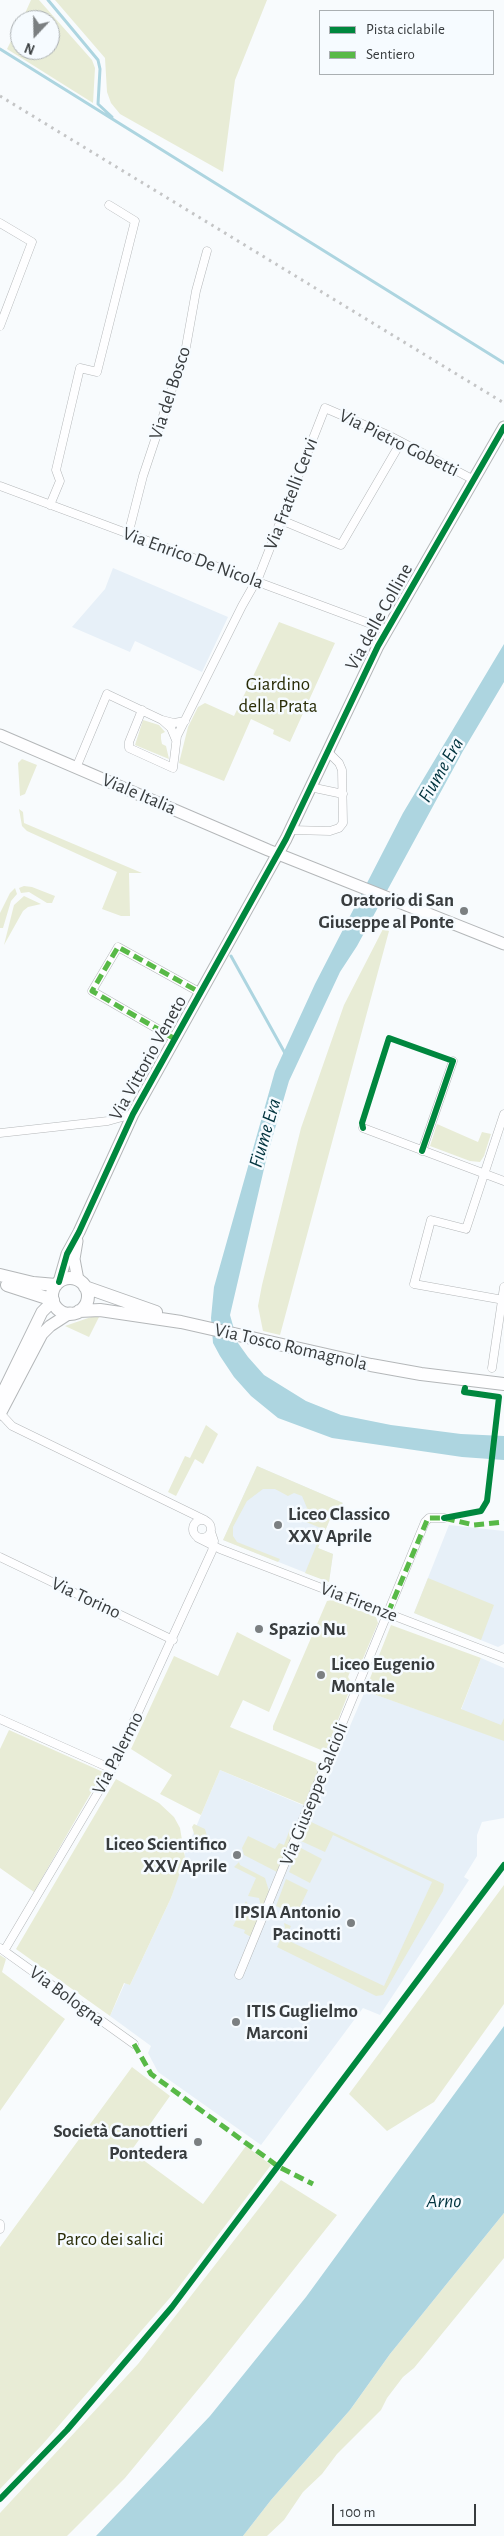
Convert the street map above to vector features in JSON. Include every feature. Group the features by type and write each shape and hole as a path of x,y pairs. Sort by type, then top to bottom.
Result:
{"main road":[{"path":"0,1275 33,1283 57,1284 69,1278 181,1322"},
{"path":"0,1283 53,1301 60,1310 75,1312 87,1302 82,1283"},
{"path":"53,1301 57,1284"},
{"name":"Via Tosco Romagnola","path":"75,1312 100,1310 181,1322 280,1345 421,1374 504,1384"}],"street":[{"path":"50,505 60,481 56,470 80,368 97,372 135,222 109,205"},
{"path":"0,223 32,242 0,326"},
{"name":"Via del Bosco","path":"128,535 143,476 186,347 196,291 208,251"},
{"name":"Via Pietro Gobetti","path":"325,408 401,442 474,480"},
{"name":"Via Fratelli Cervi","path":"142,710 129,742 130,750 174,768 176,740 256,580 325,408"},
{"name":"Via delle Colline","path":"277,854 291,830 387,630 504,427"},
{"path":"281,520 341,545 401,442"},
{"name":"Via Enrico De Nicola","path":"0,486 387,630"},
{"path":"76,768 107,694 162,720 171,728 176,740"},
{"path":"162,720 178,723 184,721"},
{"name":"Viale Italia","path":"0,735 277,854"},
{"path":"291,830 330,831 339,828 344,821 340,766 328,752"},
{"path":"310,787 343,794"},
{"path":"277,854 504,944"},
{"name":"Via Vittorio Veneto","path":"57,1284 67,1254 133,1114 277,854"},
{"path":"175,1039 92,991 118,947 201,994"},
{"path":"422,1151 453,1061"},
{"path":"0,1133 108,1121 133,1114"},
{"path":"503,1300 414,1284 431,1220 466,1229 504,1114"},
{"path":"363,1128 504,1181"},
{"name":"Via Vittorio Veneto","path":"79,1232 74,1259 82,1283"},
{"path":"492,1368 504,1287"},
{"path":"0,1398 42,1312 53,1301"},
{"path":"75,1312 53,1324 42,1334 0,1413 4,1420 12,1426 206,1520 210,1524 214,1546"},
{"name":"Via Giuseppe Salcioli","path":"239,1975 425,1522 429,1518 444,1518"},
{"path":"206,1520 200,1520 193,1525 193,1534 198,1538 207,1537 211,1532"},
{"name":"Via Firenze","path":"198,1538 214,1546 504,1658"},
{"name":"Via Palermo","path":"2,1950 112,1769 173,1640 214,1546"},
{"name":"Via Torino","path":"0,1557 173,1640"},
{"path":"0,1719 112,1769"},
{"name":"Via Bologna","path":"2,1950 134,2044"},
{"path":"0,2224 0,2229"}],"shaded area":[{"path":"113,568 228,617 202,672 135,641 130,652 72,627 105,589"},
{"name":"Liceo Classico XXV Aprile","path":"257,1466 343,1503 333,1512 318,1548 333,1554 329,1582 223,1540"},
{"path":"449,1525 504,1531 504,1644 498,1647 414,1613"},
{"path":"481,1658 504,1668 504,1818 482,1822 477,1835 477,1856 464,1877 469,1880 380,2015 363,2008 261,2145 158,2072 148,2053 151,2046 110,2016 125,1983 130,1985 171,1898 185,1853 220,1770 314,1810 365,1691 456,1723"}],"green space":[{"path":"31,0 39,0 48,10 26,10"},
{"path":"55,0 267,0 235,80 223,172 120,114 111,103 107,92 105,58"},
{"path":"60,24 92,60 95,68 93,103 25,60 60,60"},
{"name":"Giardino della Prata","path":"279,622 335,643 290,742 273,734 274,730 251,719 224,781 179,763 188,727 198,707 205,703 234,716"},
{"path":"143,720 159,725 165,732 161,734 161,739 162,744 166,746 169,759 135,745"},
{"path":"22,759 37,765 25,794 20,796 18,763"},
{"path":"19,809 23,812 24,823 142,873 129,873 130,916 121,916 102,909 117,872 27,831 22,826"},
{"path":"24,886 32,887 55,896 52,903 47,903 29,892 21,893 19,888"},
{"path":"15,888 17,894 11,901 3,928 0,928 0,913 10,893"},
{"path":"24,896 41,904 28,907 23,911 4,945 14,905"},
{"path":"383,929 389,931 280,1335 263,1331 258,1306 301,1128 344,1005"},
{"path":"437,1124 478,1142 482,1132 491,1134 484,1156 480,1162 470,1161 430,1146"},
{"path":"97,1315 99,1317 89,1337 65,1326"},
{"path":"206,1425 218,1434 203,1464 195,1459 176,1496 168,1492 185,1456 190,1458"},
{"path":"257,1466 343,1503 333,1512 318,1548 333,1554 329,1582 305,1573 323,1529 294,1517 307,1508 302,1496 294,1493 288,1496 275,1489 263,1489 247,1501 233,1527 233,1536 237,1542 280,1559 278,1562 223,1540"},
{"path":"428,1578 494,1605 481,1640 414,1613"},
{"name":"Liceo Eugenio Montale","path":"332,1600 376,1617 378,1623 359,1668 351,1669 348,1677 352,1684 327,1748 321,1750 273,1730 273,1726 327,1601"},
{"path":"391,1625 481,1658 461,1709 501,1725 504,1718 504,1741 365,1691"},
{"path":"237,1632 291,1660 269,1712 243,1700 230,1727 321,1765 304,1805 220,1770 201,1815 160,1794 172,1775 131,1749 174,1656 218,1676"},
{"path":"9,1730 103,1772 34,1892 0,1868 0,1749"},
{"path":"116,1779 159,1803 174,1817 180,1828 185,1858 171,1898 130,1985 124,1983 110,2016 16,1949"},
{"path":"309,1821 444,1884 443,1891 383,1995 376,1996 277,1947 285,1928 284,1923 291,1926 285,1939 384,1986 432,1882 333,1835 325,1852 301,1841"},
{"path":"194,1824 205,1829 208,1840 204,1849 197,1843 192,1827"},
{"path":"290,1829 294,1831 277,1872 244,1855 242,1848 248,1836 275,1849 279,1843 284,1845"},
{"path":"299,1847 322,1859 310,1883 289,1872"},
{"path":"239,1862 240,1865 265,1878 269,1891 251,1937 244,1933 245,1930 233,1926 246,1901 255,1913 261,1907 259,1898 248,1896 256,1878 234,1867"},
{"path":"286,1879 308,1890 296,1915 276,1906"},
{"path":"504,1885 504,2004 434,2102 387,2131 349,2094"},
{"path":"0,1955 6,1959 2,1972 65,2019 0,2111"},
{"name":"Parco dei salici","path":"132,2067 170,2096 131,2151 203,2204 246,2146 271,2165 175,2292 42,2445 0,2489 0,2247"},
{"path":"281,2180 337,2215 206,2380 125,2478 67,2536 0,2536 0,2513 138,2364"},
{"path":"504,2213 504,2258 414,2368 403,2377 387,2398 381,2410 337,2454 322,2474 303,2492 284,2520 267,2536 243,2536 271,2500 350,2410 390,2354"}],"water":[{"name":"Fiume Era","path":"504,644 504,682 463,751 357,946 340,972 289,1081 267,1156 230,1315 238,1343 248,1357 264,1375 306,1401 341,1415 391,1425 461,1434 504,1436 504,1460 462,1457 332,1438 278,1418 251,1396 234,1377 213,1343 211,1318 214,1287 275,1071 315,984 403,813"},
{"name":"Arno","path":"504,2026 504,2213 390,2354 350,2410 271,2500 243,2536 96,2536 210,2416 306,2297"}],"waterway":[{"path":"48,0 98,60 100,69 98,104 112,117"},
{"path":"0,49 504,363"},
{"path":"231,956 286,1055"}],"railway":[{"path":"0,96 504,403"}],"marked path":[{"path":"175,1039 92,991 118,947 201,993"},
{"path":"388,1613 428,1518 444,1518 474,1525 504,1522"},
{"path":"134,2044 151,2074 279,2167 313,2184"}],"cycle path":[{"path":"59,1282 67,1254 133,1114 286,839 378,646 504,427"},
{"path":"363,1128 362,1123 389,1038 453,1061 422,1151"},
{"path":"444,1518 481,1511 487,1501 499,1397 464,1392 465,1388"},
{"path":"0,2499 67,2430 172,2307 504,1865"}],"place":[{"name":"Oratorio di San Giuseppe al Ponte","path":"464,911"},
{"name":"Liceo Classico XXV Aprile","path":"278,1525"},
{"name":"Spazio Nu","path":"259,1629"},
{"name":"Liceo Eugenio Montale","path":"321,1675"},
{"name":"Liceo Scientifico XXV Aprile","path":"237,1855"},
{"name":"IPSIA Antonio Pacinotti","path":"351,1923"},
{"name":"ITIS Guglielmo Marconi","path":"236,2022"},
{"name":"Società Canottieri Pontedera","path":"198,2142"}]}
